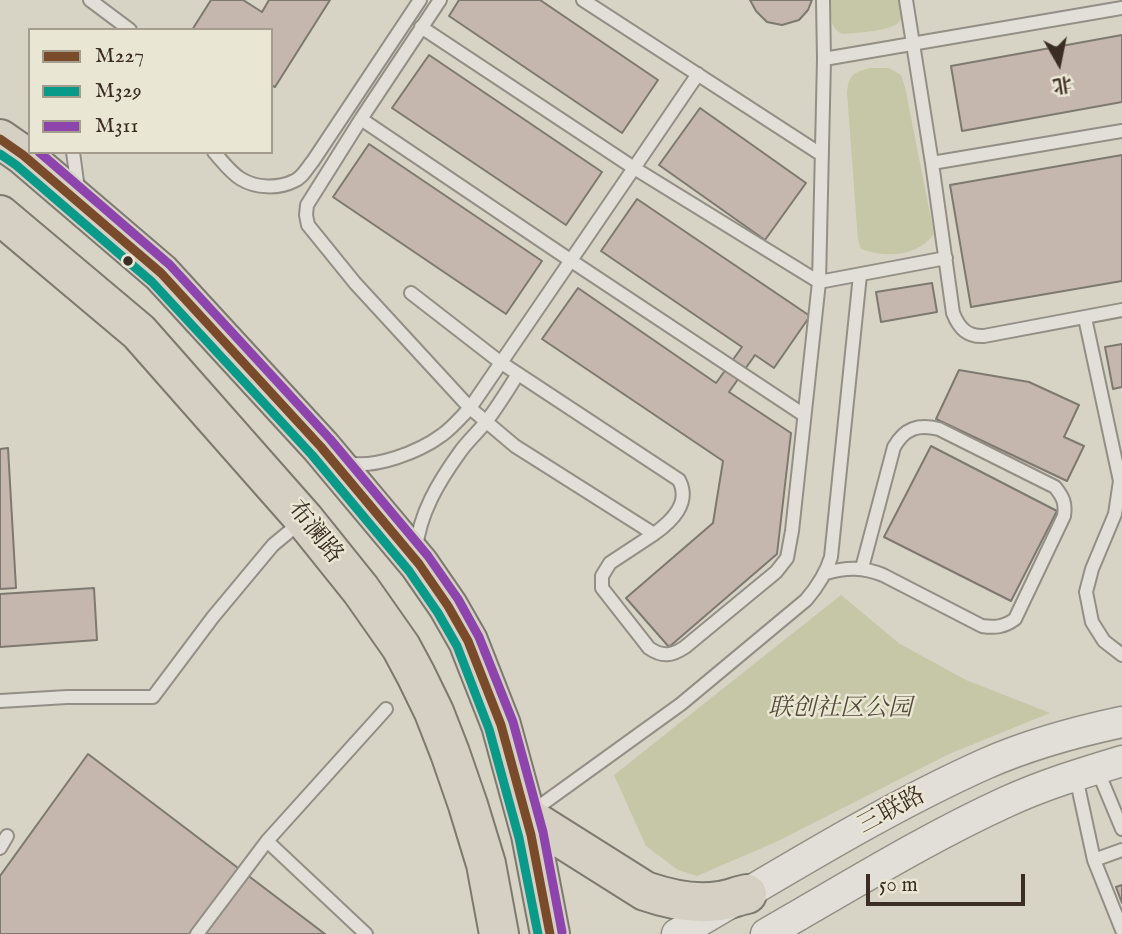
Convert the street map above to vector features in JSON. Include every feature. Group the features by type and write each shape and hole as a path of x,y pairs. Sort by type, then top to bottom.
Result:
{"main road":[{"path":"7,136 23,155 160,273 332,461 419,564 448,606 468,641 501,725 531,835 550,934"},
{"name":"布澜路","path":"0,215 139,332 304,519 401,647 434,712 450,753 486,864 499,934"},
{"path":"526,816 645,891 692,902 718,901 747,894"}],"street":[{"name":"三联路","path":"677,934 875,820 986,764 1037,744 1122,722"},
{"path":"766,934 946,832 1007,802 1098,768"}],"lane":[{"path":"90,0 128,28"},
{"path":"216,154 241,179 259,187 294,182 302,176 420,0"},
{"path":"440,0 307,205 308,225 355,283 470,408 515,446 654,534"},
{"path":"583,0 822,155"},
{"path":"411,293 500,362 679,480 683,487 682,498 672,521 610,563 602,576 601,588 649,648 656,653 675,654 685,647 776,572 787,558 819,282 823,0"},
{"path":"906,0 953,313 958,325 974,337 1122,310"},
{"path":"824,59 1122,8"},
{"path":"421,27 634,168 819,282 946,258"},
{"path":"332,461 356,465 387,460 442,435 470,408 698,74"},
{"path":"361,119 804,415"},
{"path":"932,163 1122,131"},
{"path":"73,154 80,204"},
{"path":"526,816 681,704 818,587 831,556 860,275"},
{"path":"1085,318 1121,481 1115,514 1092,569 1086,592 1093,622 1104,641 1122,655"},
{"path":"419,564 417,535 427,507 461,450 486,422 518,374"},
{"path":"826,573 862,568 883,575 982,626 1006,626 1015,619 1064,516 1063,497 1055,487 939,429 927,426 913,429 900,437 894,447 862,568"},
{"path":"0,701 67,697 153,697 213,617 273,545 304,519"},
{"path":"197,934 267,841 386,709"},
{"path":"1098,768 1122,829"},
{"path":"1098,768 1094,860 1122,930"},
{"path":"0,836 7,836 0,848"},
{"path":"267,841 366,934"},
{"path":"1094,860 1122,850"}],"green space":[{"path":"831,0 902,0 903,14 899,22 889,28 843,34 833,25"},
{"path":"870,68 889,68 901,75 934,234 919,247 900,253 881,254 861,249 858,240 847,93 853,75"},
{"name":"联创社区公园","path":"841,595 900,644 966,680 1050,713 949,754 776,842 697,876 678,870 646,846 614,775"}],"building":[{"path":"211,0 243,0 262,12 269,0 330,0 275,87 273,28 193,28"},
{"path":"459,0 540,0 658,80 622,133 449,16"},
{"path":"750,0 812,0 799,20 782,25 767,22"},
{"path":"1122,35 1122,102 962,131 951,66"},
{"path":"429,55 602,172 566,225 392,108"},
{"path":"700,108 806,183 765,240 659,165"},
{"path":"369,144 542,261 506,314 333,197"},
{"path":"1122,155 1122,281 971,307 950,185"},
{"path":"637,199 810,316 774,368 755,355 729,392 791,433 777,554 669,647 626,598 713,523 723,461 542,339 578,288 716,383 742,347 601,251"},
{"path":"932,283 937,312 881,322 876,292"},
{"path":"1122,344 1122,387 1113,389 1105,347"},
{"path":"959,370 1029,382 1079,405 1064,437 1084,446 1067,481 936,419"},
{"path":"931,446 1057,511 1011,601 884,537"},
{"path":"8,448 16,588 0,589 0,449"},
{"path":"94,588 97,640 0,647 0,594"},
{"path":"88,754 325,934 0,934 0,876"},
{"path":"1122,885 1122,903 1116,887"}],"transit line":[{"name":"M227","path":"0,139 23,155 161,273 321,447 419,564 468,641 501,725 531,835 550,934"},
{"name":"M329","path":"0,154 152,282 312,455 409,571 438,613 457,646 489,729 519,838 538,934"},
{"name":"M311","path":"41,154 170,265 330,439 428,556 458,599 479,637 513,722 543,832 562,932"}]}
